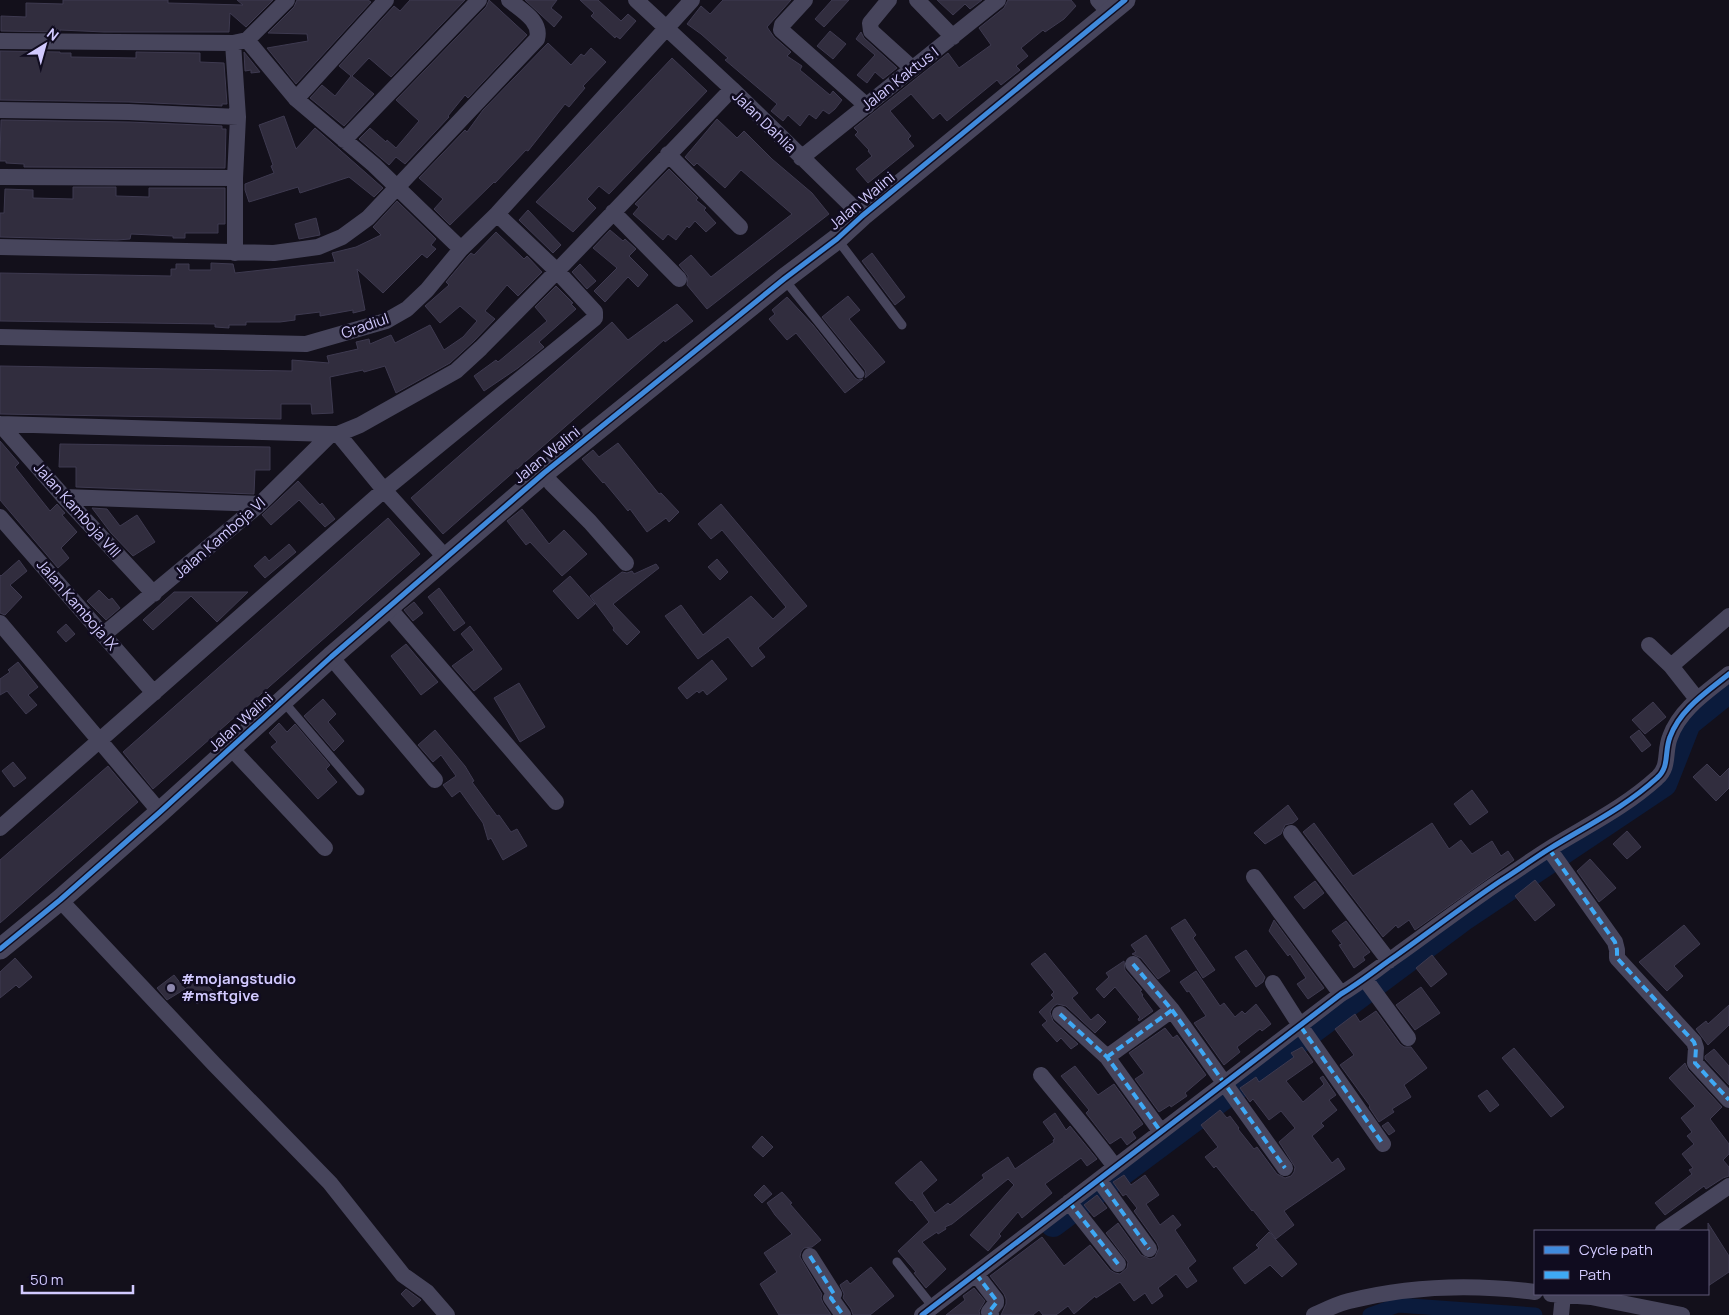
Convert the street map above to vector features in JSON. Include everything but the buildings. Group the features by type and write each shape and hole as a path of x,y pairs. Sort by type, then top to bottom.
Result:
{"street":[{"path":"0,40 240,42 287,0"},
{"path":"296,99 386,0"},
{"path":"344,140 479,0"},
{"path":"0,247 274,253 318,247 342,238 368,218 537,39 539,32 537,24 509,0"},
{"name":"Jalan Dahlia","path":"636,0 862,216"},
{"name":"Gradiul","path":"0,337 306,344 386,321 407,309 427,290 461,249 497,214 692,0"},
{"path":"806,0 782,25 782,30 867,106"},
{"path":"889,0 870,23 870,31 913,69"},
{"path":"917,0 953,38"},
{"name":"Jalan Kaktus I","path":"801,158 998,0"},
{"name":"Jalan Walini","path":"0,949 60,900 330,657 544,472 784,279 837,239 1111,4"},
{"path":"240,42 296,99 397,186 420,211 461,249"},
{"path":"235,253 235,178 240,42"},
{"path":"0,424 335,434 360,425 456,371 557,271 668,154 732,90"},
{"path":"0,110 129,112 238,117"},
{"path":"668,154 740,227"},
{"path":"0,177 235,178"},
{"path":"614,212 679,279"},
{"path":"0,828 384,490 595,318 595,312 557,271 497,214"},
{"name":"Jalan Kamboja VIII","path":"0,424 64,497 154,594"},
{"path":"335,434 445,557"},
{"name":"Jalan Kamboja VI","path":"103,635 260,504 335,434"},
{"path":"544,472 551,483 590,522 626,563"},
{"path":"64,497 260,504"},
{"name":"Jalan Kamboja IX","path":"0,517 154,693"},
{"path":"388,607 556,802"},
{"path":"1671,666 1729,616"},
{"path":"0,623 160,812"},
{"path":"1649,645 1671,666 1697,699"},
{"path":"330,657 435,780"},
{"path":"928,1311 979,1278 1102,1185 1115,1167 1161,1132 1228,1088 1305,1033 1341,994 1369,984 1389,961 1476,897 1613,813 1659,776 1666,762 1666,749 1670,736 1678,721 1697,699 1729,674"},
{"path":"231,748 325,848"},
{"path":"1291,833 1389,961"},
{"path":"1550,852 1615,942 1617,958 1694,1042 1696,1048 1695,1062 1729,1100"},
{"path":"1254,877 1341,994"},
{"path":"60,900 214,1064 330,1183 403,1275 426,1292 448,1315"},
{"path":"1133,964 1172,1010 1286,1168"},
{"path":"1273,982 1305,1033 1383,1144"},
{"path":"1369,984 1408,1038"},
{"path":"1107,1057 1172,1010"},
{"path":"1060,1014 1107,1057 1161,1132"},
{"path":"1041,1075 1084,1130 1094,1138 1115,1167"},
{"path":"1102,1185 1149,1248"},
{"path":"1664,1230 1729,1186"},
{"path":"1073,1207 1118,1264"},
{"path":"810,1256 834,1294 831,1298 843,1315"},
{"path":"979,1278 996,1300 996,1303 989,1312 991,1315"},
{"path":"1314,1315 1348,1302 1410,1289 1506,1288 1534,1292"},
{"path":"1559,1302 1592,1296 1682,1315"}],"lane":[{"path":"837,239 902,325"},
{"path":"784,279 860,374"},
{"path":"283,700 360,791"},
{"path":"898,1262 928,1311"}],"waterway":[{"path":"1053,1224 1462,919 1664,784 1688,723 1729,690"},
{"path":"1370,1315 1398,1305 1535,1315"}],"marked path":[{"path":"1549,849 1615,942 1617,958 1694,1042 1696,1048 1695,1063 1729,1100"},
{"path":"1133,964 1172,1010 1285,1168"},
{"path":"1107,1057 1172,1010"},
{"path":"1060,1014 1107,1057 1161,1132"},
{"path":"1301,1027 1383,1144"},
{"path":"1099,1180 1149,1249"},
{"path":"1069,1202 1118,1264"},
{"path":"810,1256 834,1294 831,1298 843,1315"},
{"path":"976,1274 996,1300 996,1303 989,1312 991,1315"}],"cycle path":[{"path":"0,949 60,900 331,657 544,473 784,279 837,239 862,216 1125,0"},
{"path":"922,1315 1341,994 1502,880 1549,849 1618,808 1644,789 1664,769 1668,743 1680,718 1703,694 1729,674"}],"place":[{"name":"#mojangstudio #msftgive","path":"171,988"}]}
